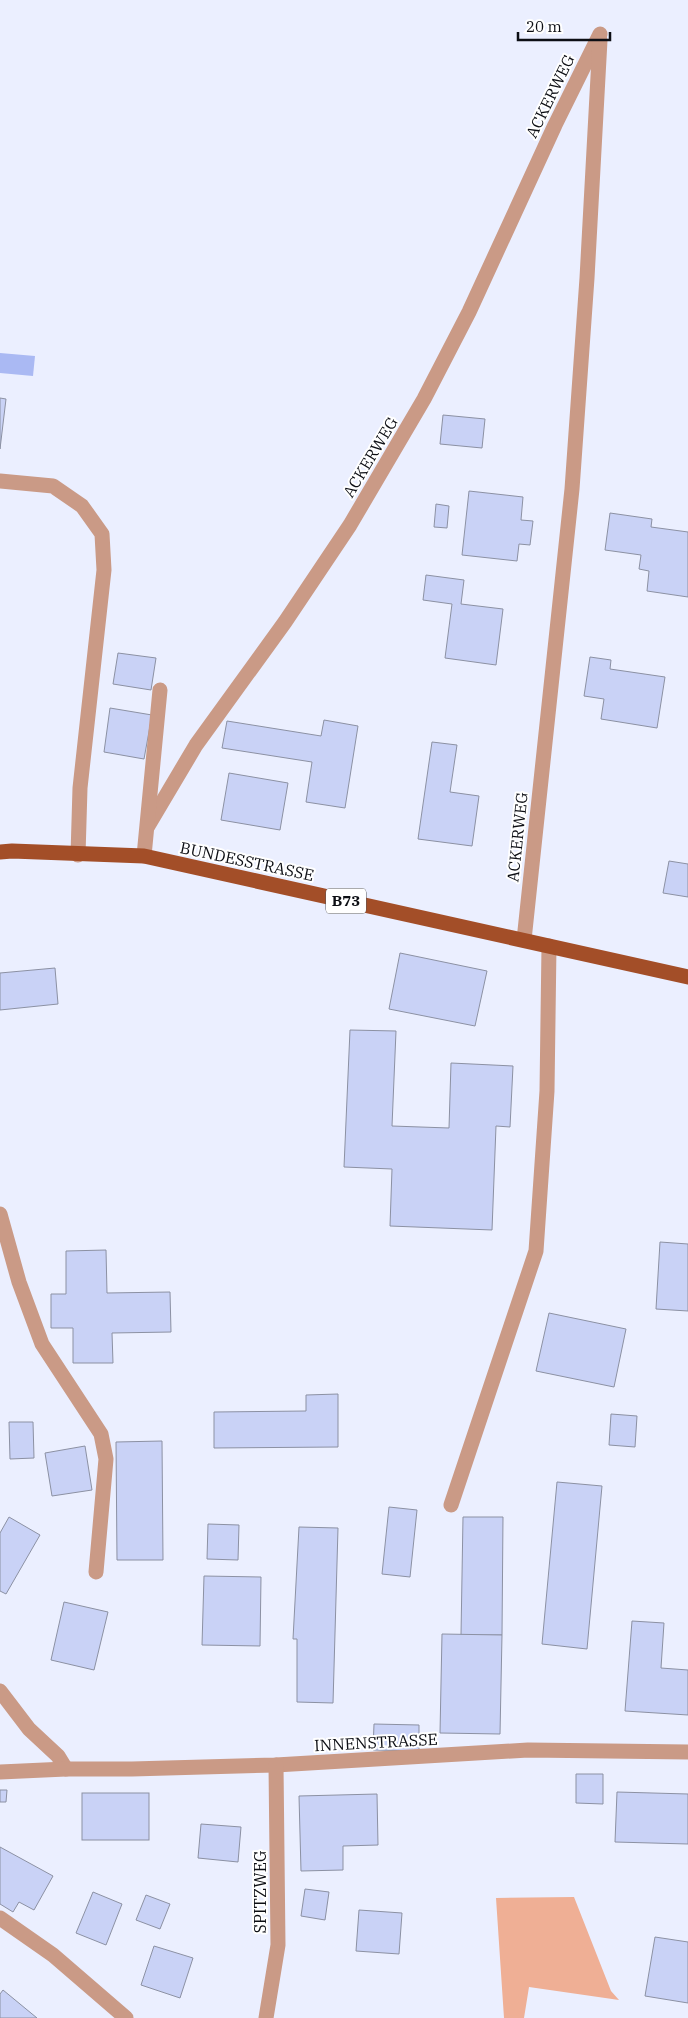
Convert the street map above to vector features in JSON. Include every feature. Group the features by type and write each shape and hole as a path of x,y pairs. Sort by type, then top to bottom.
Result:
{"main road":[{"name":"BUNDESSTRASSE","path":"0,852 144,856 688,978"}],"street":[{"name":"ACKERWEG","path":"144,856 148,826 196,745 285,622 350,525 424,399 470,312 555,125 600,34 588,268 572,489 524,940"},
{"path":"0,481 53,486 82,506 102,534 104,570 80,788 78,855"},
{"path":"148,826 160,690"},
{"path":"451,1505 536,1251 546,1090 549,946"},
{"path":"0,1214 19,1282 42,1344 101,1434 106,1459 96,1572"},
{"path":"0,1691 29,1729 58,1756 66,1769"},
{"name":"INNENSTRASSE","path":"0,1772 276,1765 528,1750 688,1752"},
{"name":"SPITZWEG","path":"266,2018 278,1945 276,1765"},
{"path":"0,1918 53,1955 126,2018"}],"shaded area":[{"path":"574,1897 611,1991 619,2000 529,1987 524,2018 504,2018 496,1898"}],"water":[{"path":"0,353 35,356 33,376 0,373"}],"building":[{"path":"0,398 6,399 0,449"},
{"path":"443,415 485,419 482,448 440,444"},
{"path":"469,491 523,497 521,520 533,521 530,545 519,544 517,561 462,555"},
{"path":"436,504 449,506 447,528 434,527"},
{"path":"610,513 652,519 651,527 688,532 688,597 647,591 649,571 639,569 641,555 605,550"},
{"path":"426,575 464,580 461,604 503,609 496,665 445,658 452,604 423,600"},
{"path":"118,653 156,658 151,690 113,684"},
{"path":"590,657 611,660 610,669 665,677 657,728 601,719 604,699 584,696"},
{"path":"110,708 152,715 144,759 104,752"},
{"path":"324,720 358,726 345,808 306,802 312,762 222,748 227,721 321,736"},
{"path":"432,742 457,745 450,792 479,796 472,846 418,839"},
{"path":"229,773 288,783 280,830 221,820"},
{"path":"669,861 688,864 688,897 663,893"},
{"path":"400,953 487,971 475,1026 389,1009"},
{"path":"55,968 58,1004 0,1010 0,973"},
{"path":"350,1030 396,1031 392,1126 449,1128 451,1063 513,1066 510,1127 496,1126 492,1230 390,1226 392,1169 344,1167"},
{"path":"660,1242 688,1244 688,1311 656,1309"},
{"path":"106,1250 107,1293 170,1292 171,1332 112,1333 113,1363 73,1363 73,1328 51,1328 51,1294 66,1294 66,1251"},
{"path":"549,1313 626,1329 614,1387 536,1371"},
{"path":"338,1394 338,1447 214,1448 214,1412 306,1411 306,1395"},
{"path":"611,1414 637,1416 635,1447 609,1445"},
{"path":"9,1422 33,1422 34,1458 10,1459"},
{"path":"162,1441 163,1560 117,1560 116,1442"},
{"path":"85,1446 92,1490 52,1496 45,1453"},
{"path":"557,1482 602,1486 587,1649 542,1644"},
{"path":"389,1507 417,1510 410,1577 382,1574"},
{"path":"9,1517 40,1535 6,1594 0,1591 0,1533"},
{"path":"463,1517 503,1517 502,1635 461,1635"},
{"path":"208,1524 239,1525 238,1560 207,1559"},
{"path":"299,1527 338,1528 333,1703 297,1702 297,1639 293,1639"},
{"path":"204,1576 261,1577 260,1646 202,1645"},
{"path":"64,1602 108,1612 94,1670 51,1660"},
{"path":"632,1621 664,1623 661,1668 688,1670 688,1715 625,1711"},
{"path":"442,1634 502,1635 500,1734 440,1733"},
{"path":"374,1724 419,1725 419,1751 373,1750"},
{"path":"576,1774 603,1774 603,1804 576,1803"},
{"path":"0,1790 7,1790 6,1802 0,1802"},
{"path":"617,1792 688,1794 688,1844 615,1842"},
{"path":"82,1793 149,1793 149,1840 82,1840"},
{"path":"377,1794 378,1845 343,1846 343,1870 301,1871 299,1796"},
{"path":"201,1824 241,1827 238,1862 198,1858"},
{"path":"0,1847 53,1876 34,1910 19,1902 13,1912 0,1904"},
{"path":"305,1889 329,1892 325,1920 301,1916"},
{"path":"93,1892 122,1904 106,1945 76,1933"},
{"path":"146,1895 170,1904 160,1929 136,1920"},
{"path":"359,1910 402,1913 399,1954 356,1951"},
{"path":"655,1937 688,1942 688,2003 645,1996"},
{"path":"154,1946 193,1958 180,1998 141,1985"},
{"path":"3,1990 37,2018 0,2018 0,1994"}]}
